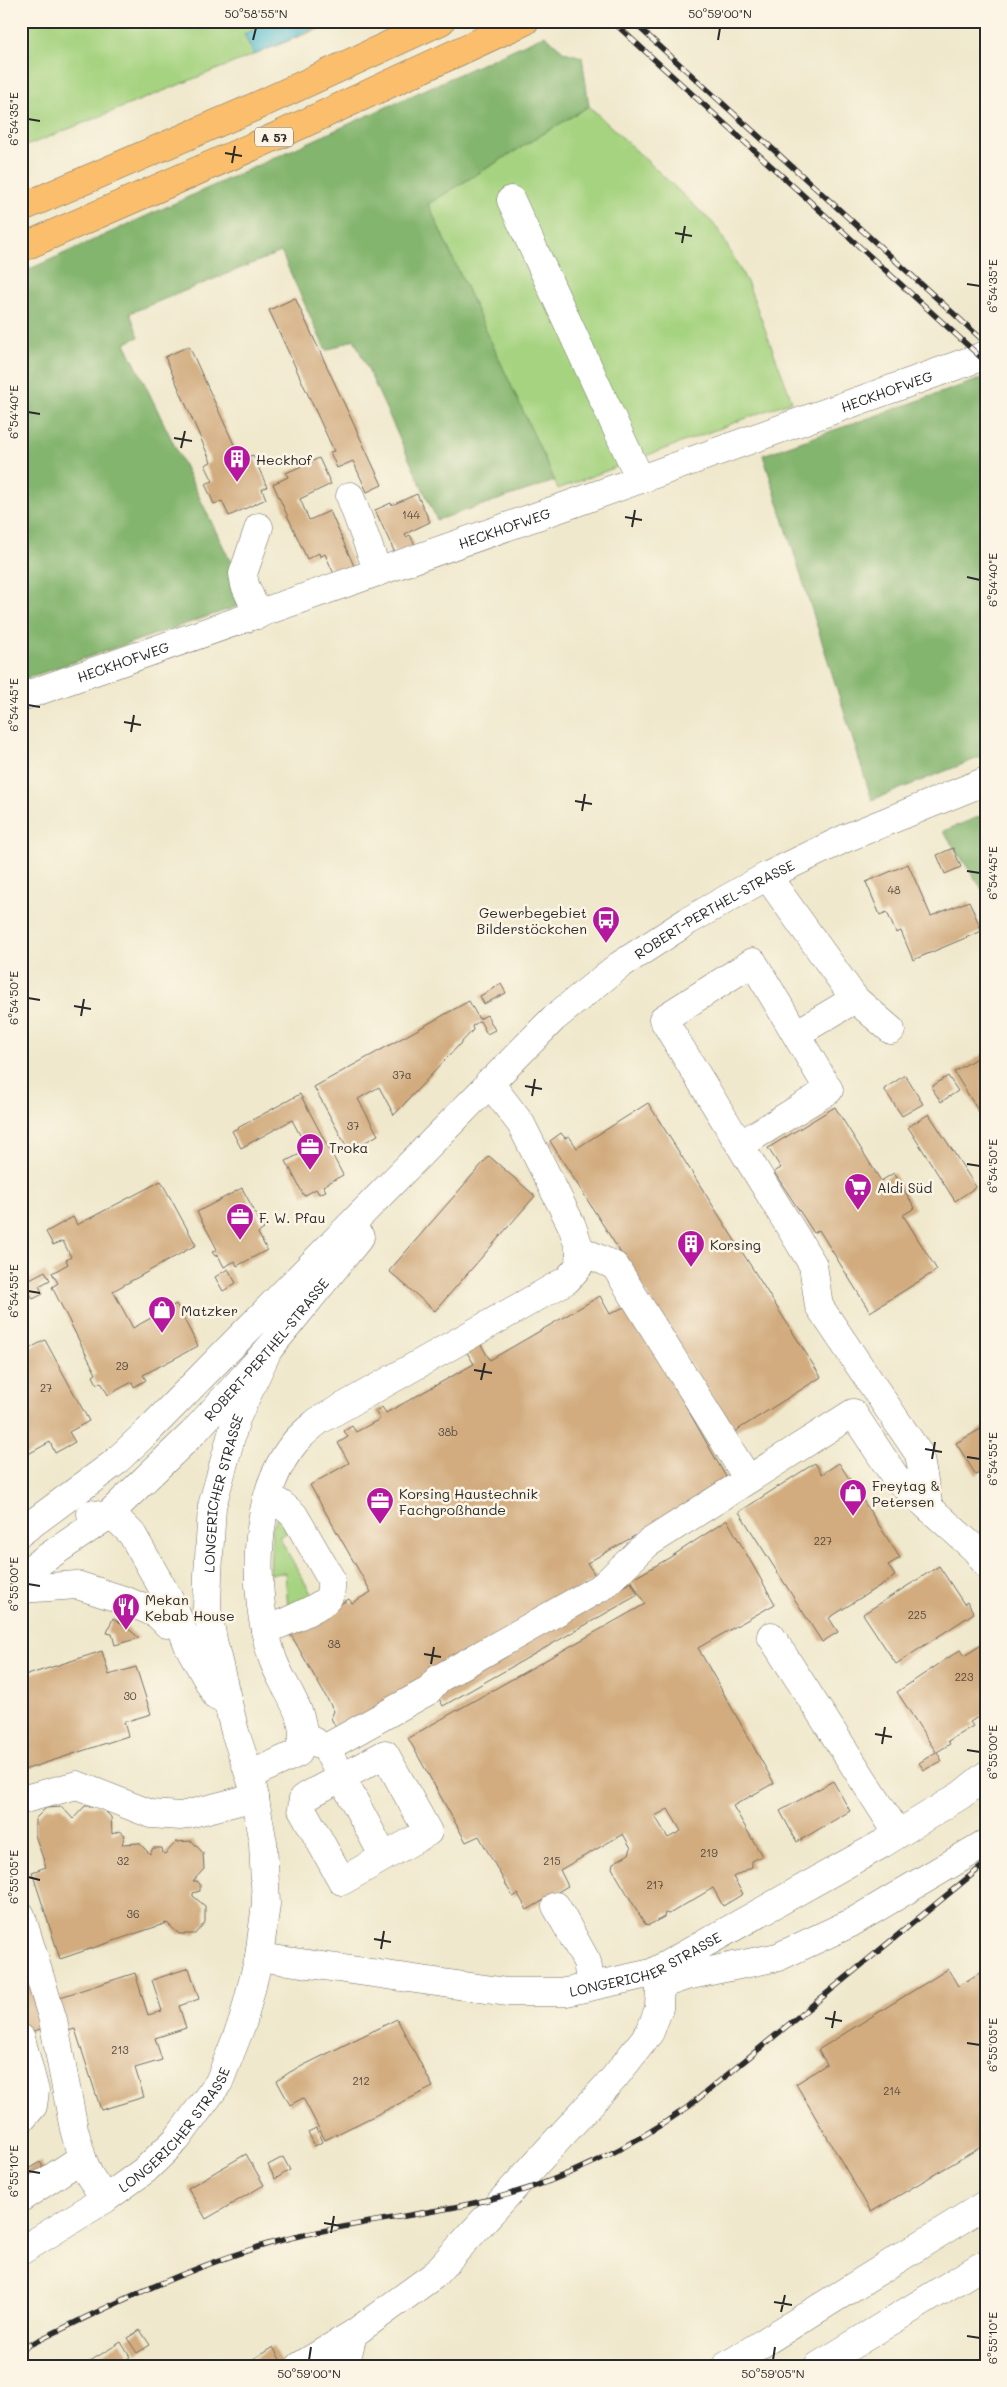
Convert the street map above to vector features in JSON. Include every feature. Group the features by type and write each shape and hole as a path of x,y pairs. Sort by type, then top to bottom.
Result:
{"highway":[{"name":"A 57","path":"21,208 250,109 441,21"},
{"name":"A 57","path":"21,248 277,136 525,21"}],"street":[{"path":"512,200 640,479"},
{"name":"HECKHOFWEG","path":"21,697 258,615 986,355"},
{"path":"350,496 378,572"},
{"path":"258,615 245,585 243,574 259,527"},
{"name":"ROBERT-PERTHEL-STRASSE","path":"31,1525 113,1464 147,1432 484,1087 554,1018 620,965 688,921 767,876 846,838 986,781"},
{"path":"767,876 854,999 891,1030"},
{"path":"740,1144 829,1090 753,962 664,1018 740,1144 813,1265 819,1306 919,1454 928,1508"},
{"path":"796,1034 854,999"},
{"path":"384,1858 342,1777 314,1742 299,1717 273,1659 262,1617 258,1570 261,1527 271,1486 281,1463 296,1442 318,1421 379,1384 567,1280 579,1266 580,1250 572,1226 534,1148 521,1124 484,1087"},
{"name":"ROBERT-PERTHEL-STRASSE","path":"21,1575 106,1517 192,1433 268,1350 484,1087"},
{"path":"580,1250 616,1266 748,1480"},
{"name":"LONGERICHER STRASSE","path":"21,2251 105,2199 144,2170 177,2139 219,2082 243,2021 259,1957 266,1904 263,1844 252,1786 235,1732 207,1610 212,1506 236,1419 268,1350"},
{"path":"22,1800 77,1785 151,1814 182,1816 252,1786 314,1742 428,1691 438,1680 603,1586 648,1544 853,1413 896,1478 976,1550 986,1564"},
{"name":"LONGERICHER STRASSE","path":"113,1464 102,1492 106,1517 168,1624"},
{"path":"265,1630 278,1626 327,1599 332,1588 331,1579 294,1515 269,1497"},
{"name":"LONGERICHER STRASSE","path":"31,1525 70,1510 117,1519 132,1534 175,1610 188,1645 235,1732"},
{"name":"LONGERICHER STRASSE","path":"21,1589 77,1585 127,1601 157,1614 188,1645"},
{"path":"771,1636 898,1834"},
{"path":"385,1754 428,1832 342,1881 302,1809 303,1798 342,1777 385,1754"},
{"name":"LONGERICHER STRASSE","path":"259,1957 507,1992 566,1992 591,1986 656,1979 961,1795 986,1774"},
{"path":"300,2366 353,2334 433,2276 614,2078 650,2032 658,2008 656,1979 686,1976 778,1957 851,1923 986,1843"},
{"path":"556,1906 587,1962 591,1986"},
{"path":"21,1915 53,2020 74,2129 82,2158 89,2175 105,2199"},
{"path":"21,2038 35,2090 33,2106 21,2120"},
{"path":"21,2198 82,2158"},
{"path":"726,2366 986,2204"},
{"path":"818,2366 986,2263"},
{"path":"345,2366 353,2334"}],"green space":[{"path":"21,21 338,21 21,148"},
{"path":"545,35 564,52 582,57 589,106 428,204 555,481 437,520 354,339 326,351 281,252 130,313 139,337 125,343 250,602 21,680 21,273"},
{"path":"589,106 717,227 748,284 792,401 558,489 428,204"},
{"path":"986,377 986,755 872,800 763,455"},
{"path":"986,814 986,895 943,831"},
{"path":"277,1517 291,1530 279,1537 312,1595 281,1620 273,1609 288,1608 285,1573 270,1574 272,1529"}],"water":[{"path":"272,21 331,21 254,55 244,34"}],"building":[{"path":"295,298 382,485 367,492 353,461 337,468 330,452 334,451 269,310"},
{"path":"189,346 237,451 243,448 247,457 253,455 267,487 262,489 266,499 229,516 222,501 214,504 205,484 213,481 205,465 211,462 165,357"},
{"path":"319,458 331,484 300,499 309,520 330,511 354,566 334,574 325,554 320,557 319,553 307,559 273,484 288,477 286,473"},
{"path":"417,494 430,522 405,534 406,537 410,535 415,545 395,553 375,510"},
{"path":"953,848 961,867 945,874 937,855"},
{"path":"908,864 931,916 969,901 982,931 913,960 901,931 896,933 887,912 880,915 866,882"},
{"path":"501,984 506,993 484,1004 480,996"},
{"path":"469,1001 479,1019 487,1015 495,1030 487,1034 480,1021 472,1026 473,1030 394,1115 379,1087 358,1099 378,1135 349,1151 314,1087"},
{"path":"986,1052 986,1123 954,1072"},
{"path":"905,1075 923,1104 902,1116 884,1089"},
{"path":"948,1076 958,1091 941,1102 931,1087"},
{"path":"300,1094 343,1175 323,1186 326,1191 319,1194 316,1189 304,1196 286,1161 308,1150 292,1120 241,1148 232,1131"},
{"name":"Korsing","path":"648,1103 821,1377 734,1432 550,1141 561,1133 565,1138 569,1136 577,1148"},
{"name":"Aldi Süd","path":"835,1107 881,1181 894,1173 915,1208 903,1215 937,1270 870,1312 819,1230 814,1233 774,1172 781,1168 768,1148"},
{"path":"929,1114 976,1187 955,1201 908,1127"},
{"path":"489,1156 535,1196 435,1311 389,1271"},
{"path":"161,1181 196,1245 113,1291 133,1328 176,1304 198,1346 143,1375 146,1380 134,1387 132,1382 108,1395 101,1382 97,1384 93,1376 96,1374 52,1287 58,1283 52,1273 68,1264 66,1260 71,1257 63,1241 53,1245 46,1232 73,1217 77,1225"},
{"path":"242,1188 264,1229 258,1233 267,1250 237,1266 235,1261 224,1267 218,1255 215,1256 212,1252 217,1249 197,1212"},
{"path":"986,1238 986,1249 981,1241"},
{"path":"228,1269 236,1283 223,1291 215,1277"},
{"path":"45,1271 50,1280 39,1286 43,1294 33,1299 24,1282"},
{"path":"600,1296 610,1314 628,1305 729,1482 587,1563 597,1578 427,1686 336,1728 331,1718 334,1711 290,1633 349,1599 352,1603 371,1592 310,1485 349,1463 338,1443 348,1437 344,1431 352,1426 356,1432 380,1419 375,1411 382,1407 386,1413 474,1364 466,1351 480,1343 490,1360"},
{"path":"45,1340 89,1421 69,1432 75,1442 55,1453 50,1442 21,1458 21,1353"},
{"path":"986,1426 986,1469 976,1475 956,1443"},
{"path":"815,1463 822,1474 839,1463 900,1558 888,1565 895,1576 829,1618 838,1632 822,1642 739,1512"},
{"path":"727,1520 775,1604 698,1648 774,1783 733,1806 762,1856 752,1861 752,1867 733,1877 743,1894 723,1906 713,1888 669,1914 665,1913 664,1917 649,1925 645,1924 612,1868 613,1863 629,1854 631,1848 623,1834 560,1870 568,1886 527,1910 518,1894 513,1897 479,1836 466,1842 408,1738 645,1604 631,1580","holes":["668,1809 681,1831 668,1838 655,1816"]},
{"path":"939,1566 964,1604 967,1602 974,1613 896,1664 863,1614"},
{"path":"631,1582 638,1595 443,1706 436,1693"},
{"path":"113,1618 139,1638 115,1645 112,1634 107,1633"},
{"path":"986,1642 986,1712 970,1722 973,1726 948,1741 950,1744 937,1752 942,1761 924,1770 919,1763 936,1752 897,1692 960,1650 964,1656"},
{"path":"102,1651 109,1675 136,1667 151,1714 124,1722 128,1736 21,1771 21,1677"},
{"path":"833,1781 850,1811 797,1842 780,1811"},
{"path":"85,1806 100,1806 111,1817 112,1834 120,1831 125,1835 122,1844 139,1843 150,1854 153,1848 162,1848 165,1854 176,1842 192,1841 203,1853 204,1869 193,1881 197,1881 200,1884 200,1891 193,1893 193,1896 205,1906 205,1922 195,1934 179,1934 167,1923 60,1959 32,1872 46,1867 35,1835 35,1819 46,1808 62,1807 73,1819"},
{"path":"21,1938 50,2026 21,2035"},
{"path":"189,1968 199,1999 179,2006 186,2028 155,2038 162,2060 135,2068 144,2097 101,2110 75,2029 68,2031 57,1998 135,1973 148,2015 162,2011 152,1980"},
{"path":"948,1969 958,1986 986,1969 986,2144 871,2212 796,2084 827,2064 818,2050"},
{"path":"397,2019 433,2087 325,2140 303,2098 290,2105 277,2081 290,2072"},
{"path":"316,2128 322,2142 315,2146 308,2132"},
{"path":"246,2154 264,2185 206,2219 188,2188"},
{"path":"283,2157 290,2170 275,2179 268,2165"},
{"path":"40,2162 48,2175 29,2187 21,2173"},
{"path":"140,2330 150,2345 137,2353 127,2338"},
{"path":"121,2342 130,2357 116,2366 82,2366"},
{"path":"273,2347 282,2363 278,2366 252,2366 250,2361"},
{"path":"154,2361 157,2366 146,2366"}],"railway":[{"path":"612,21 986,362"},
{"path":"632,21 986,343"},
{"path":"21,2349 177,2276 242,2252 301,2235 457,2207 510,2194 564,2175 615,2152 688,2107 986,1863"}],"place":[{"name":"Heckhof","path":"237,483"},
{"name":"Gewerbegebiet Bilderstöckchen","path":"606,944"},
{"name":"Troka","path":"310,1171"},
{"name":"Aldi Süd","path":"858,1211"},
{"name":"F. W. Pfau","path":"240,1241"},
{"name":"Korsing","path":"691,1268"},
{"name":"Matzker","path":"162,1334"},
{"name":"Freytag & Petersen","path":"853,1517"},
{"name":"Korsing Haustechnik Fachgroßhande","path":"380,1525"},
{"name":"Mekan Kebab House","path":"126,1631"}]}
